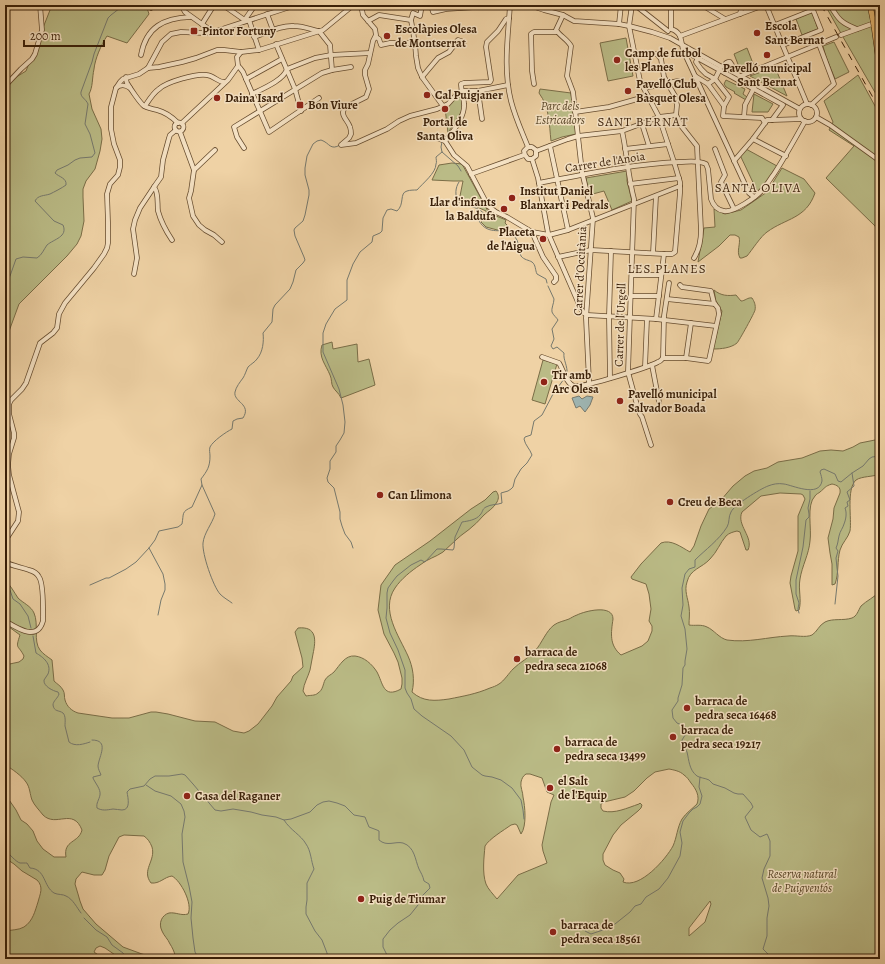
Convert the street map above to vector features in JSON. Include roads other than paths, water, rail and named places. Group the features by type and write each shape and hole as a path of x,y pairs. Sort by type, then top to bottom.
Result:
{"main road":[{"path":"870,5 880,69"}],"street":[{"path":"5,86 32,59 35,54 42,30 40,5"},
{"path":"181,5 184,12 213,32"},
{"path":"201,24 214,5"},
{"path":"223,5 248,21"},
{"path":"276,11 284,5"},
{"path":"148,68 162,42 170,34 181,32 204,34 213,32 232,27 292,5"},
{"path":"5,541 18,521 19,516 18,505 9,475 8,465 9,454 14,438 9,414 9,404 26,383 40,343 57,328 59,314 65,303 94,268 104,254 108,243 107,194 110,184 118,174 120,167 120,160 114,144 110,119 111,107 116,88 120,82 126,77 139,74 148,68 182,62 216,50 241,52 259,50 323,30 350,6 360,5 363,15 374,28 376,37 379,39 381,45 390,43 415,43"},
{"path":"422,5 420,16 413,13 411,20 418,68 422,77 443,106"},
{"path":"431,5 433,12 446,9 476,8 483,5"},
{"path":"510,5 506,57 508,85 513,109 528,147"},
{"path":"529,5 563,15 574,21 619,24 663,35 800,109"},
{"path":"619,24 621,5"},
{"path":"558,257 591,250 664,254 675,252 680,186 679,178 659,117 640,80 630,26 632,5"},
{"path":"635,5 669,30 677,32 680,36 683,50 694,75 749,193 754,197"},
{"path":"663,35 669,30 671,5"},
{"path":"702,5 725,19"},
{"path":"740,14 742,5"},
{"path":"680,36 765,5 809,105 816,110 816,117"},
{"path":"830,5 839,20 857,29"},
{"path":"256,6 246,18 259,50"},
{"path":"775,25 813,10 821,30 783,45"},
{"path":"267,14 273,30"},
{"path":"368,21 379,15 411,20"},
{"path":"534,84 532,71 531,34 534,32 557,32 556,28 563,15"},
{"path":"141,54 146,39 157,25 174,18 190,17"},
{"path":"445,140 455,129 463,109 464,104 461,86 464,83 491,81 486,47 487,42 498,31 506,18 509,18"},
{"path":"841,35 880,21"},
{"path":"201,24 206,30 204,34"},
{"path":"254,36 285,26 307,28 319,31 330,45 332,70"},
{"path":"306,35 308,32 307,28"},
{"name":"Carrer d'Occitània","path":"557,32 569,42 571,46 567,76 572,88 583,175 593,220 587,315 589,384"},
{"path":"376,37 373,41 366,70 369,89 368,94 366,98 344,109 343,116 350,126 351,134 349,138 341,145 356,143 387,129 410,116 437,109 448,104 462,91 478,91 508,85"},
{"path":"741,76 836,37"},
{"path":"422,77 438,58 449,52 458,40 464,42"},
{"path":"276,44 295,90 301,111"},
{"path":"803,120 799,114 800,109 804,105 809,105 834,84 819,44"},
{"path":"683,50 720,70 728,69 754,88 783,105 772,120"},
{"path":"232,51 237,56 238,66 242,70 269,132 319,98"},
{"path":"237,56 241,52"},
{"path":"252,94 274,83 286,73 287,69 315,58 331,55 370,53"},
{"path":"635,53 657,54 661,59 664,77 675,96 677,105 676,115 682,127 697,146 701,230 700,241 694,258"},
{"path":"698,58 696,62 701,69 715,79 728,96 724,106 724,116 762,118 765,123"},
{"path":"246,79 282,59"},
{"path":"706,74 710,64"},
{"path":"222,242 199,225 193,216 189,198 194,170 178,130 175,127 183,122 218,89 238,66"},
{"path":"244,148 237,137 234,127 322,73 351,67"},
{"path":"708,84 715,79 720,70"},
{"path":"145,106 160,88 180,80 204,75 212,76 221,82 224,82"},
{"path":"694,75 708,84 724,106"},
{"path":"126,77 126,81 130,88 145,106 162,112 184,126 183,129 170,134 163,160 161,177 140,208 135,220 133,229 138,258 134,274"},
{"path":"217,80 218,89"},
{"path":"644,88 678,81"},
{"path":"116,88 122,85 130,88"},
{"path":"744,117 745,106 754,88"},
{"path":"478,91 482,119"},
{"path":"575,112 609,107 648,96"},
{"path":"536,151 578,136 622,130 659,117 676,115"},
{"path":"734,161 767,120 811,121 816,117"},
{"path":"816,117 830,125 880,161"},
{"path":"698,161 706,164 708,169 712,203 716,208 725,212 734,209 746,203 763,190 786,156 803,120"},
{"path":"642,124 650,146"},
{"name":"Carrer de l'Urgell","path":"622,130 630,184 634,199 628,372 637,405 651,445"},
{"path":"439,139 445,140 454,155 465,164 489,207 532,232 549,235 568,230 680,186"},
{"path":"753,139 786,156"},
{"path":"625,149 668,144"},
{"path":"550,146 568,230"},
{"path":"528,147 532,147 536,151"},
{"path":"524,155 524,151 528,147"},
{"path":"715,149 725,175 721,182 734,209"},
{"path":"194,170 215,150"},
{"path":"532,159 536,156 536,151"},
{"path":"471,174 524,155"},
{"path":"524,155 528,159 532,159"},
{"path":"532,159 539,182 547,232 584,313 587,315 647,318 716,326"},
{"name":"Carrer de l'Anoia","path":"539,182 557,180 628,166 698,161"},
{"path":"630,184 679,178"},
{"path":"154,187 157,191 157,204 160,218 172,240"},
{"path":"653,253 656,196"},
{"path":"532,232 543,257 556,276 556,280 554,282"},
{"path":"610,378 609,316 611,251"},
{"path":"656,319 664,254"},
{"path":"632,275 661,275"},
{"path":"542,357 560,363 564,374 573,386 589,384 660,362 663,358 664,320 669,283"},
{"path":"663,358 709,360 719,312 718,308 715,304 711,291 682,287 680,285"},
{"path":"631,296 659,296"},
{"path":"667,299 715,304"},
{"path":"645,367 647,318"},
{"path":"686,358 691,323"},
{"path":"652,365 659,402"},
{"path":"5,562 30,570 39,576 42,587 43,621 42,626 30,632 19,630 5,621"}],"water":[{"path":"579,396 582,399 587,396 593,397 585,412 580,406 576,408 572,398"}],"waterway":[{"path":"5,284 10,276 16,259 23,257 37,258 42,254 47,245 60,237 64,232 63,225 54,221 35,201 39,197 50,194 66,185 64,179 55,173 57,170 80,158 92,157 95,153 90,134 85,124 88,104 81,95 81,92 108,18 124,5"},
{"path":"90,585 109,578 136,562 155,540 159,531 178,527 182,524 184,513 192,507 202,485 201,479 209,466 210,447 223,434 232,429 233,421 243,418 245,409 235,395 235,392 248,367 261,353 263,333 272,322 273,309 275,305 290,289 296,270 305,260 294,230 303,221 309,195 305,175 307,156 313,144 317,141 324,141 332,147 337,147 340,145"},
{"path":"442,142 442,152 458,166 461,171"},
{"path":"353,548 342,526 334,488 328,482 327,478 330,469 330,461 336,452 336,446 344,433 345,422 339,389 323,352 323,333 326,324 335,309 347,300 347,280 353,264 360,252 372,242 373,236 382,231 383,218 387,210 391,209 397,211 401,205 403,194 409,190 417,190 426,181 434,171 436,157 442,152"},
{"path":"459,182 456,192 458,202 477,208 483,212 485,215 479,219 479,221 487,229 509,232 513,235 518,242 521,256 533,263 537,274 546,279 547,283"},
{"path":"548,286 554,299 552,312 558,320 552,329 554,339 551,346 553,349 557,347 564,353 567,374"},
{"path":"524,819 521,800 512,788 501,780 482,775 472,767 464,750 451,736 414,709 405,688 405,670 390,633 386,618 387,593 388,588 397,576 411,565 421,560 425,562 437,549 453,550 455,537 462,522 478,517 488,506 502,503 501,493 508,491 513,487 515,479 532,455 524,439 525,437 531,435 534,421 542,415 553,394 564,379"},
{"path":"773,959 763,949 767,936 769,906 762,878 770,856 770,841 768,836 767,834 760,837 751,830 745,817 753,807 743,794 734,793 694,774 682,740 687,732 685,726 677,723 673,718 672,710 678,701 682,685 683,668 685,665 687,649 685,629 681,616 683,605 682,588 685,574 689,569 695,567 695,560 724,532 728,525 730,514 737,505 770,485 784,484 811,490 816,489 820,486 822,481 820,472 824,469 835,474 838,481 841,482 863,466 869,459 880,456"},
{"path":"835,604 838,576 836,558 838,551 836,548 839,534 844,525 846,514 845,508 848,506 847,502 850,500 847,492 854,486 852,473"},
{"path":"202,485 215,514 206,532 203,543 206,562 217,590 232,603"},
{"path":"799,613 799,603 796,594 796,580 803,547 806,520 809,517 808,508 810,491"},
{"path":"149,548 163,574 165,584 165,590 158,615"},
{"path":"5,584 10,590 13,599 20,604 28,616 31,628"},
{"path":"33,636 36,653 44,659 49,667 48,674 44,682 49,688 58,692 59,694 53,705 56,710 64,714 69,742 77,745 90,742"},
{"path":"92,740 101,743 102,746 98,766 101,775 93,777 100,793 97,805 97,808 99,809 125,809 128,806 127,792 130,789 144,786 155,776 182,774 185,775 215,810 221,811 233,809 276,817 284,820 310,812 317,805 329,801 345,806 354,815 365,817 369,827 379,831 379,840 382,842 403,843 410,847 424,881 429,884 430,888 423,895 418,905 410,915 390,930 383,939 383,947 389,959"},
{"path":"585,931 591,934 609,928 630,912 635,906 641,904 646,897 659,889 668,878 680,856 682,843 680,832 683,821 689,813 700,804 702,796 699,787 700,777"},
{"path":"146,785 155,791 171,796 181,804 184,811 185,817 182,834 183,862 192,902 191,918 195,952 199,959"},
{"path":"284,820 289,827 304,841 310,853 314,869 307,883 306,914 315,931 322,940 328,959"},
{"path":"5,849 18,862 27,863 30,868 39,871 50,890 54,893 68,897 73,901 81,913"},
{"path":"84,918 96,930 107,937 112,945 123,953 127,959"}],"railway":[{"path":"821,5 880,110"}],"place":[{"name":"Pintor Fortuny","path":"194,31"},
{"name":"Escola Sant Bernat","path":"757,33"},
{"name":"Escolàpies Olesa de Montserrat","path":"387,36"},
{"name":"Pavelló municipal Sant Bernat","path":"767,55"},
{"name":"Camp de futbol les Planes","path":"617,60"},
{"name":"Pavelló Club Bàsquet Olesa","path":"628,91"},
{"name":"Cal Puigjaner","path":"427,95"},
{"name":"Daina Isard","path":"217,98"},
{"name":"Bon Viure","path":"300,105"},
{"name":"Portal de Santa Oliva","path":"445,109"},
{"name":"Institut Daniel Blanxart i Pedrals","path":"512,198"},
{"name":"Llar d'infants la Baldufa","path":"504,209"},
{"name":"Placeta de l'Aigua","path":"543,239"},
{"name":"Tir amb Arc Olesa","path":"544,382"},
{"name":"Pavelló municipal Salvador Boada","path":"620,401"},
{"name":"Can Llimona","path":"380,495"},
{"name":"Creu de Beca","path":"670,502"},
{"name":"barraca de pedra seca 21068","path":"517,659"},
{"name":"barraca de pedra seca 16468","path":"687,708"},
{"name":"barraca de pedra seca 19217","path":"673,737"},
{"name":"barraca de pedra seca 13499","path":"557,749"},
{"name":"el Salt de l'Equip","path":"550,788"},
{"name":"Casa del Raganer","path":"187,796"},
{"name":"Puig de Tiumar","path":"361,899"},
{"name":"barraca de pedra seca 18561","path":"553,932"}],"district":[{"name":"SANT BERNAT","path":"643,121"},
{"name":"SANTA OLIVA","path":"758,187"},
{"name":"LES PLANES","path":"667,268"}],"park label":[{"name":"Parc dels Estricadors","path":"560,113"},
{"name":"Reserva natural de Puigventós","path":"802,881"}]}
